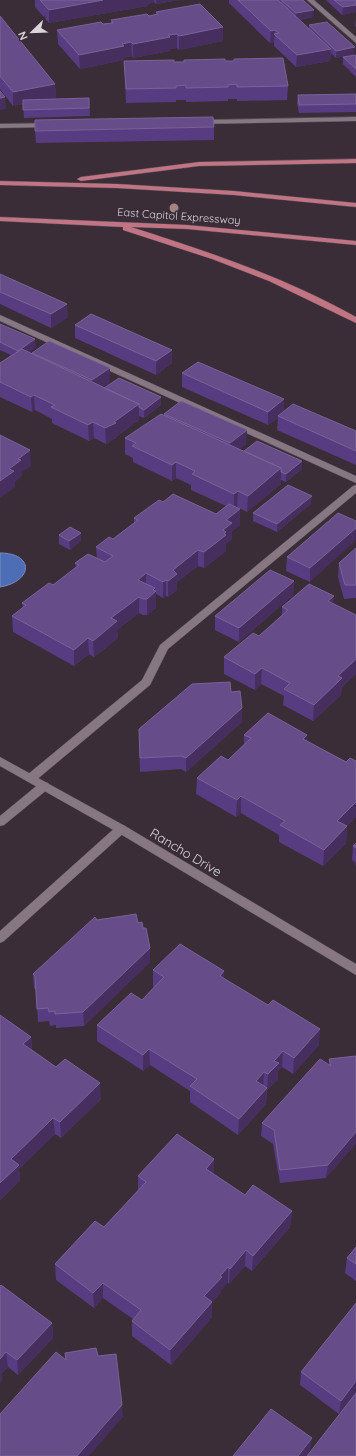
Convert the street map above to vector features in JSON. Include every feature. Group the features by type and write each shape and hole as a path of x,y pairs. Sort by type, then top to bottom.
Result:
{"highway":[{"path":"46,184 199,164 356,161"},
{"name":"East Capitol Expressway","path":"0,183 234,193 356,205"},
{"name":"East Capitol Expressway","path":"0,219 110,223 261,233 356,243"},
{"path":"110,223 251,270 290,286 356,320"}],"street":[{"path":"310,0 356,42"},
{"path":"188,122 356,119"},
{"path":"0,126 58,125"},
{"path":"0,318 356,480"},
{"path":"31,778 60,756 146,682 164,647 356,488"},
{"name":"Rancho Drive","path":"0,761 122,829 356,970"},
{"path":"0,822 44,786"},
{"path":"0,938 122,829"}],"water":[{"path":"0,553 11,554 19,557 24,562 26,568 24,574 19,579 11,584 0,587"}],"building":[{"path":"40,0 103,0 49,10"},
{"path":"238,0 278,0 331,49 297,55 274,34 279,33 275,30 271,31"},
{"path":"281,0 303,0 314,10 296,13"},
{"path":"334,0 356,0 356,5 343,7"},
{"path":"200,4 223,27 179,36 177,34 168,35 170,37 133,44 131,42 122,44 124,46 79,55 57,30 101,22 103,24 113,23 111,20 147,14 149,16 158,14 156,12"},
{"path":"0,16 55,84 13,92 0,76"},
{"path":"327,22 355,47 336,51 309,25"},
{"path":"356,55 356,69 343,57"},
{"path":"283,58 288,86 237,87 237,84 228,85 228,87 186,88 186,85 176,86 176,88 126,89 124,61 174,60 174,62 184,62 184,60 225,59 225,61 234,61 234,59"},
{"path":"0,91 5,97 0,98"},
{"path":"356,94 356,104 299,105 298,95"},
{"path":"89,98 89,108 23,110 23,100"},
{"path":"213,117 214,127 35,131 35,120"},
{"path":"0,274 67,304 51,314 0,292"},
{"path":"91,314 172,350 156,361 75,325"},
{"path":"0,324 35,339 18,351 0,342"},
{"path":"49,341 110,368 92,380 32,353"},
{"path":"22,349 139,404 114,422 116,423 105,428 93,422 88,425 51,407 55,405 34,395 31,397 0,382 0,363"},
{"path":"198,362 284,399 268,412 182,373"},
{"path":"119,378 161,397 144,410 139,407 139,404 104,388"},
{"path":"181,401 247,430 230,443 164,414"},
{"path":"293,404 356,431 356,451 278,416"},
{"path":"161,414 281,468 248,496 238,491 234,494 192,474 195,471 176,462 172,465 132,446 136,443 125,438"},
{"path":"0,435 30,450 18,459 21,460 9,469 14,471 0,481"},
{"path":"257,441 302,461 286,474 281,472 281,468 244,451"},
{"path":"288,485 312,496 277,524 253,513"},
{"path":"173,494 216,514 229,504 240,509 226,520 232,523 223,530 226,532 224,534 226,535 204,552 198,550 173,570 177,574 168,581 166,580 163,582 146,573 138,580 155,588 153,590 156,591 147,599 139,597 111,618 117,621 93,641 88,638 74,650 12,616 26,605 22,603 49,583 53,585 79,565 75,563 88,554 105,562 113,556 96,547 109,537 113,539 138,520 134,518 159,500 163,502"},
{"path":"338,513 356,521 356,528 310,568 287,557"},
{"path":"70,527 81,533 69,541 59,535"},
{"path":"356,548 356,585 345,585 339,563"},
{"path":"270,570 294,581 239,628 215,616"},
{"path":"309,584 334,596 328,601 356,615 356,659 338,676 342,678 314,705 284,689 290,683 262,668 255,674 224,657 253,633 259,636 288,610 282,607"},
{"path":"230,682 231,692 240,691 242,708 186,758 181,756 140,758 139,729 192,684"},
{"path":"268,713 307,735 303,739 346,762 350,758 356,761 356,802 337,821 347,826 324,850 280,825 285,821 241,796 237,800 197,778 221,756 228,760 251,738 244,735"},
{"path":"136,914 138,923 142,922 143,928 146,928 150,948 83,1012 55,1014 55,1011 49,1012 48,1008 37,1009 35,976 33,974 95,917 97,920"},
{"path":"180,944 224,971 220,976 268,1005 273,1000 320,1029 294,1058 283,1051 274,1061 279,1063 268,1074 264,1072 256,1081 267,1088 239,1119 190,1086 197,1079 149,1049 143,1055 97,1025 131,993 142,1000 164,977 153,970"},
{"path":"0,1015 31,1037 23,1044 56,1067 65,1059 100,1083 60,1122 53,1118 11,1159 19,1165 0,1183"},
{"path":"356,1056 356,1132 328,1165 280,1170 274,1130 262,1123 320,1059 331,1066 329,1059"},
{"path":"177,1134 214,1159 206,1169 245,1195 253,1185 292,1211 253,1256 246,1250 230,1269 228,1267 220,1276 222,1277 204,1296 212,1302 170,1350 132,1321 141,1310 103,1283 93,1293 55,1264 95,1221 104,1227 146,1182 138,1176"},
{"path":"356,1247 356,1264 347,1258"},
{"path":"1,1285 52,1323 17,1360 6,1352 0,1359"},
{"path":"356,1303 356,1381 341,1401 301,1372"},
{"path":"96,1348 98,1356 116,1354 122,1405 77,1456 0,1456 0,1414 56,1352 66,1360 65,1353"},
{"path":"356,1393 356,1456 307,1456"},
{"path":"271,1409 312,1438 298,1456 233,1456"}]}
